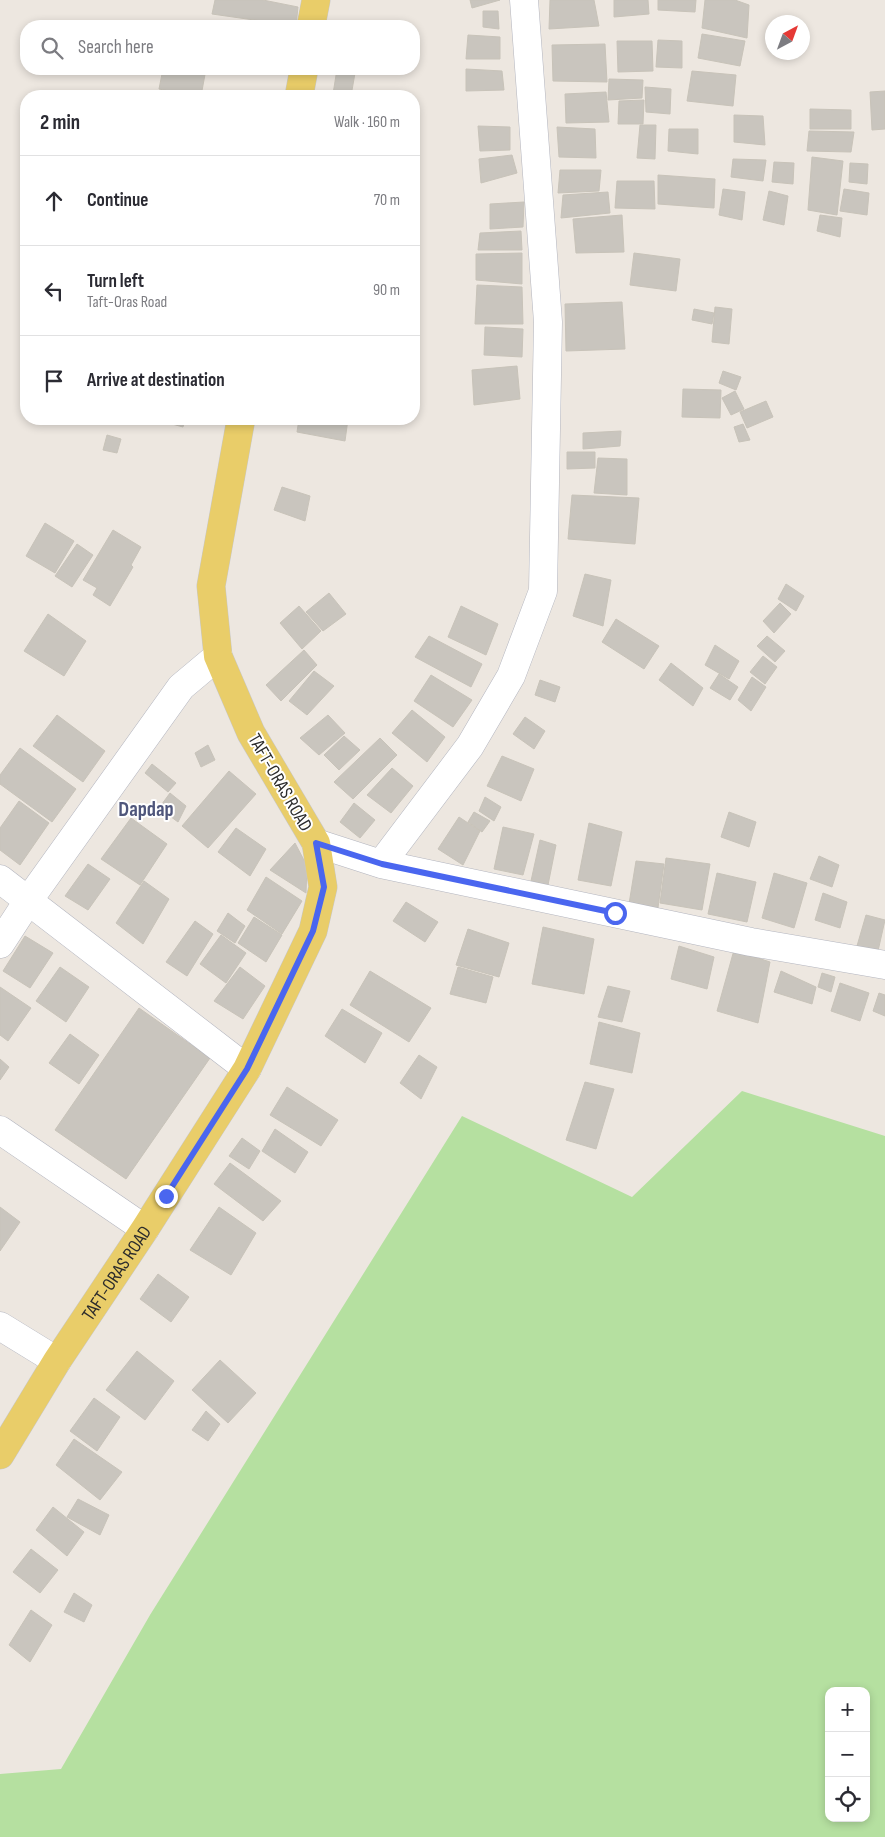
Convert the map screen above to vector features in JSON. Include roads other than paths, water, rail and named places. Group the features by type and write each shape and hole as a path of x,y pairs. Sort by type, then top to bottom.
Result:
{"main road":[{"path":"312,20 316,0"},
{"path":"300,90 303,75"},
{"name":"TAFT-ORAS ROAD","path":"0,1455 58,1361 247,1069 313,931 324,887 316,843 251,734 218,656 211,586 240,425"}],"street":[{"path":"382,864 470,746 512,676 542,591 548,322 524,0"},
{"path":"0,944 28,900 181,687 218,656"},
{"path":"316,843 382,864 751,942 885,965"},
{"path":"0,879 247,1069"},
{"path":"0,1130 145,1229"},
{"path":"0,1326 58,1361"}],"district":[{"name":"Dapdap","path":"146,809"}]}
